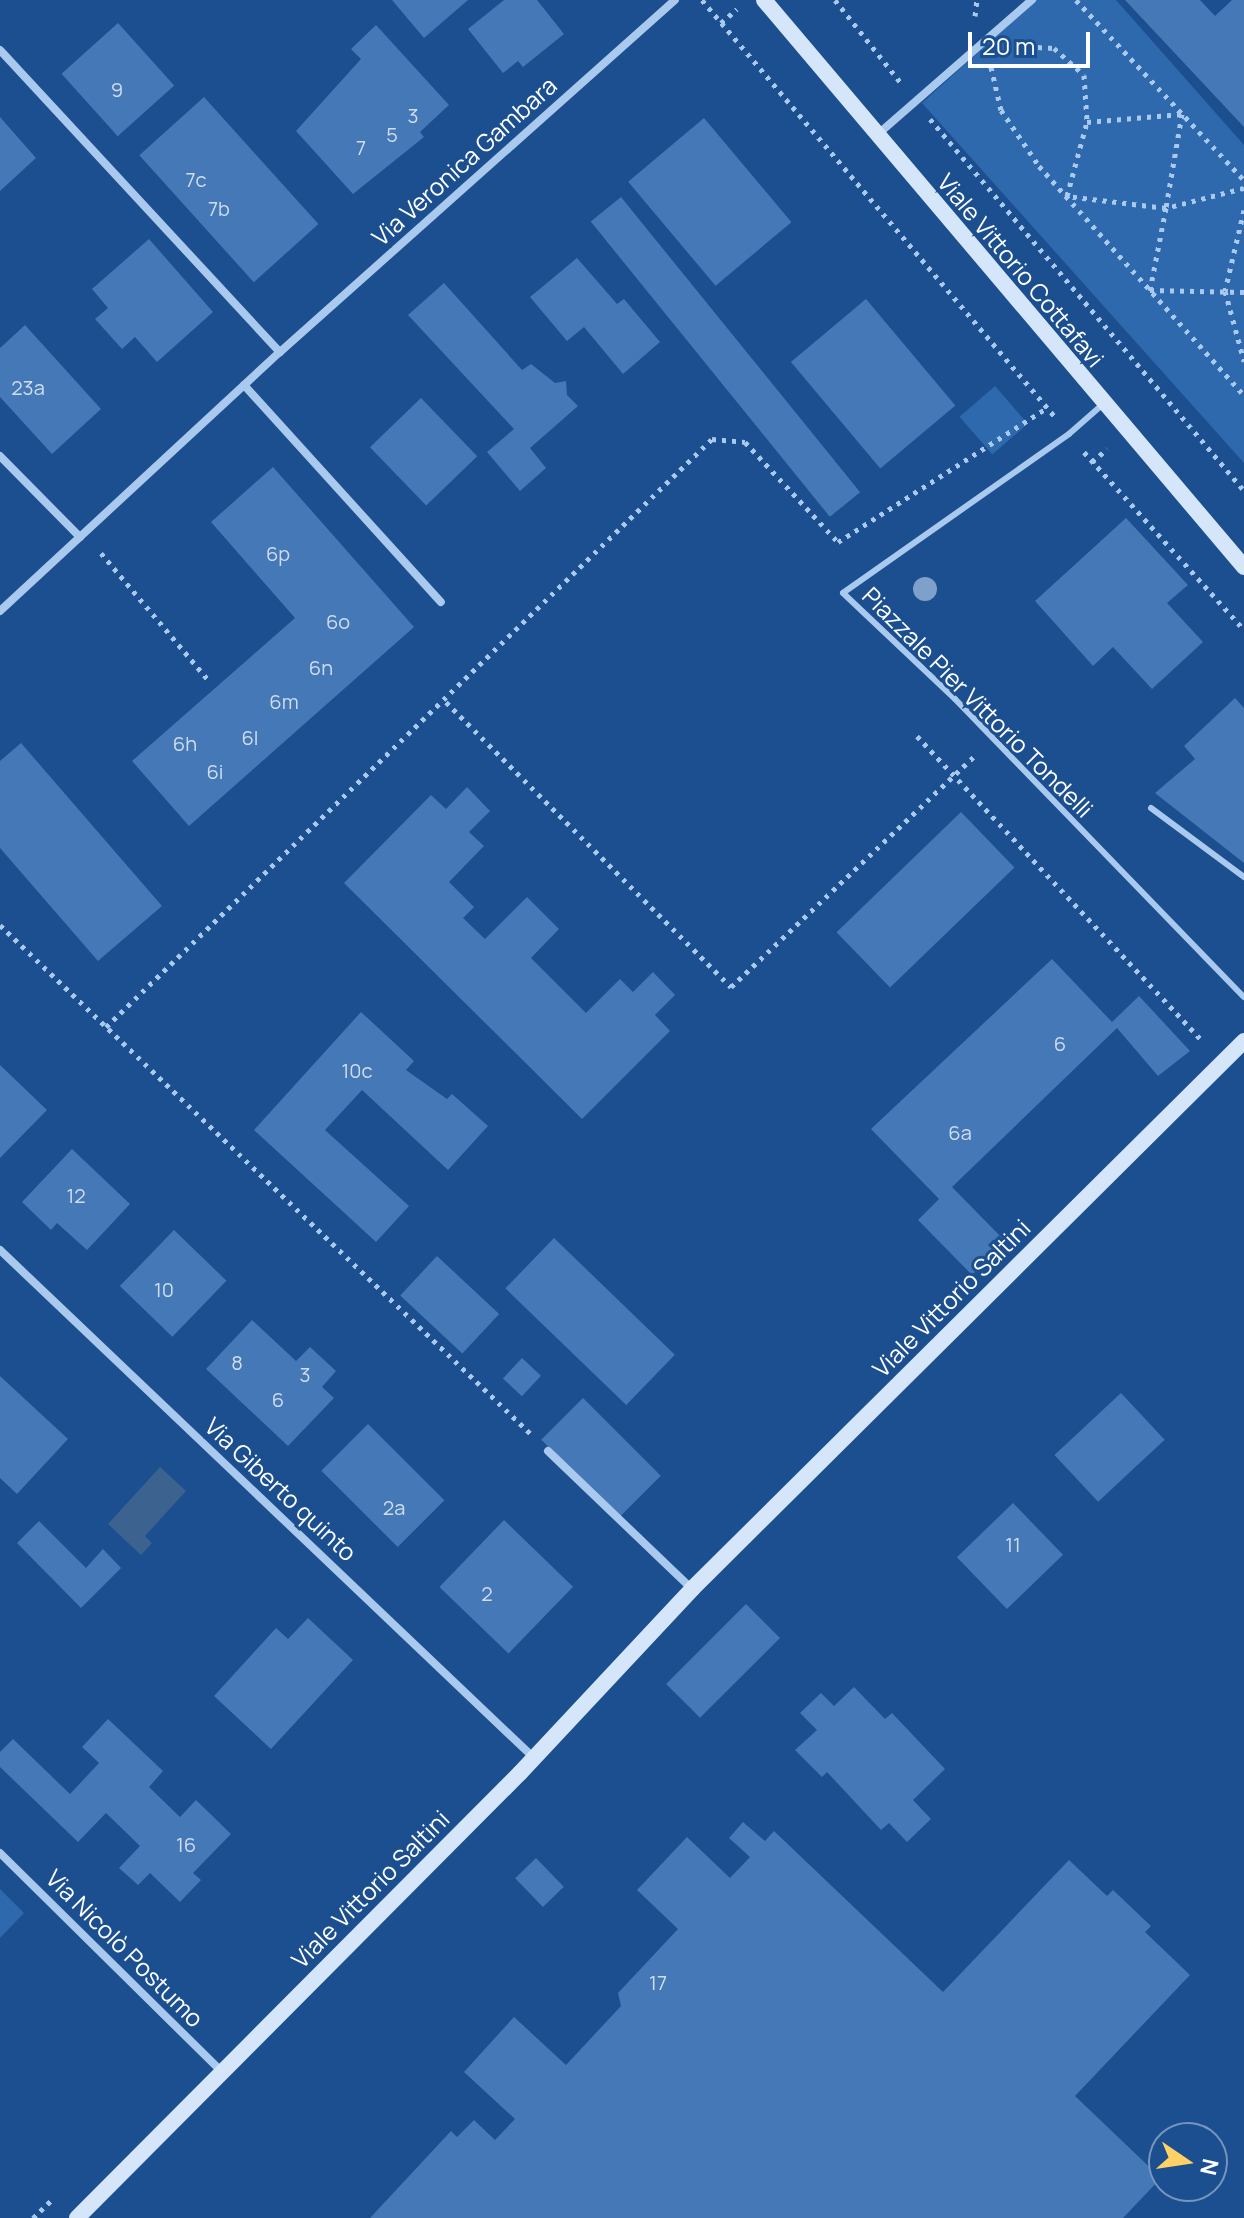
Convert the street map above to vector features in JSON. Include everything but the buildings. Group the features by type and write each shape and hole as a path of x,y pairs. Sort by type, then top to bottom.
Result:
{"street":[{"name":"Via Veronica Gambara","path":"0,611 280,352 675,0"},
{"name":"Viale Vittorio Cottafavi","path":"764,0 1102,405 1244,567"},
{"path":"877,135 1032,0"},
{"path":"0,50 280,352"},
{"path":"244,385 441,602"},
{"path":"0,456 80,537"},
{"name":"Viale Vittorio Saltini","path":"77,2218 534,1758 692,1589 1244,1041"},
{"name":"Via Giberto quinto","path":"0,1250 534,1758"},
{"path":"548,1451 692,1589"},
{"name":"Via Nicolò Postumo","path":"0,1853 221,2071"}],"lane":[{"name":"Piazzale Pier Vittorio Tondelli","path":"1102,405 1069,434 843,593 993,739 1244,997"},
{"path":"1151,808 1244,877"}],"path":[{"path":"106,1027 446,702 712,439 745,442 838,542 1047,408 702,0"},
{"path":"835,0 915,101 1244,491"},
{"path":"977,0 975,17 1001,110 1067,196 1244,395"},
{"path":"1076,0 1244,180"},
{"path":"985,44 1054,48 1084,75 1087,122 1067,196"},
{"path":"1087,122 1182,114"},
{"path":"1150,290 1182,114"},
{"path":"1067,196 1166,208 1244,188"},
{"path":"1244,210 1225,291 1244,361"},
{"path":"1150,290 1244,292"},
{"path":"1092,462 1244,630"},
{"path":"101,553 210,682"},
{"path":"446,702 731,987 993,739"},
{"path":"917,736 1202,1041"},
{"path":"0,925 548,1451"}],"shaded area":[{"path":"1036,0 1116,0 1244,145 1244,463 922,103"},
{"path":"995,386 1028,424 992,455 960,417"},
{"path":"160,1467 186,1491 145,1536 152,1543 141,1555 108,1524"},
{"path":"0,1889 24,1913 0,1938"}]}
